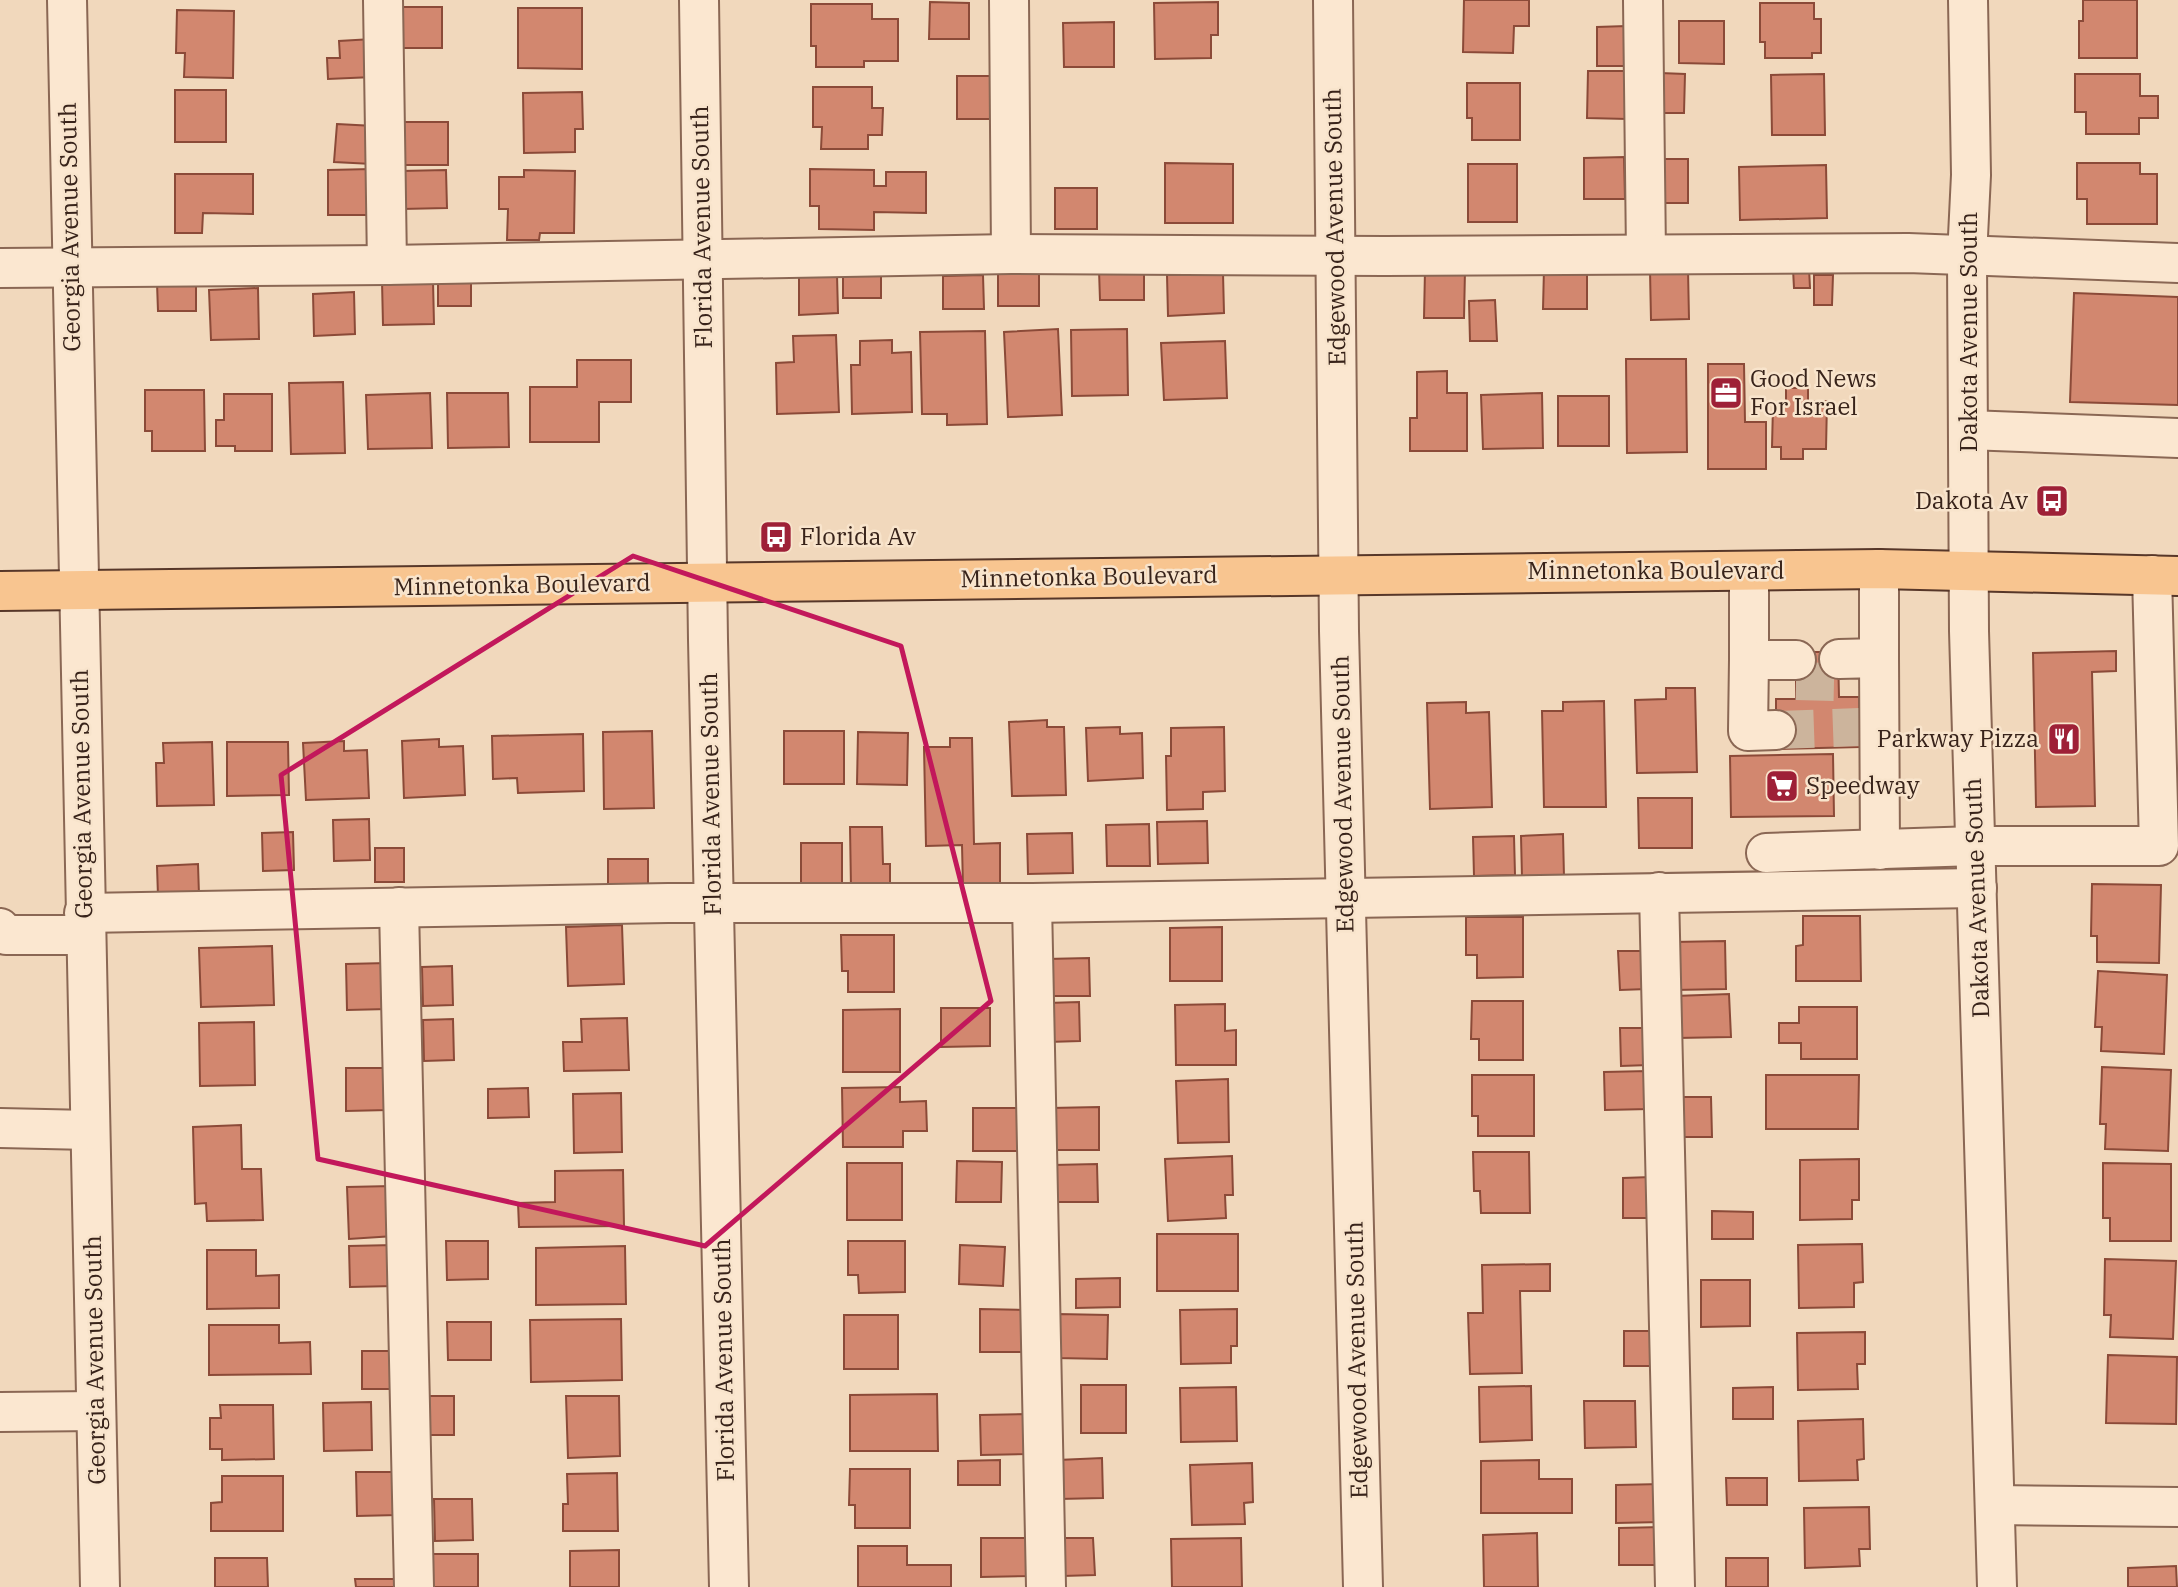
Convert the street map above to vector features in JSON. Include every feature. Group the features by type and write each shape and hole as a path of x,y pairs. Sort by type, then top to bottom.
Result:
{"main road":[{"name":"Minnetonka Boulevard","path":"0,591 1879,569 2165,576"}],"street":[{"name":"Georgia Avenue South","path":"67,0 70,269 100,1587"},
{"path":"383,0 387,265"},
{"name":"Florida Avenue South","path":"699,0 707,583 729,1587"},
{"path":"1009,0 1011,254"},
{"name":"Edgewood Avenue South","path":"1333,0 1339,574 1363,1587"},
{"path":"1643,0 1646,254"},
{"name":"Dakota Avenue South","path":"1968,0 1972,175 1966,257 1969,571 1997,1587"},
{"path":"0,268 387,265 1011,254 1336,256 1894,253 2178,263"},
{"path":"1968,430 2178,438"},
{"path":"1879,569 1879,670 1870,727 1880,850"},
{"path":"1749,571 1748,731 1776,730"},
{"path":"1766,853 1975,846 2159,846 2165,576"},
{"path":"1839,671 1879,670"},
{"path":"1749,671 1796,671"},
{"path":"0,928 6,935 84,924 399,907 1032,903 1977,888"},
{"path":"1659,892 1675,1587"},
{"path":"1032,903 1046,1587"},
{"path":"399,907 414,1587"},
{"path":"0,1128 90,1130"},
{"path":"0,1412 96,1411"},
{"path":"1995,1505 2178,1507"}],"highlighted area":[{"path":"633,556 901,646 991,1001 705,1246 318,1159 281,775"}],"building":[{"path":"1464,0 1529,0 1529,26 1514,26 1513,53 1463,52"},
{"path":"2083,0 2137,0 2137,58 2079,58 2079,21 2083,21"},
{"path":"930,2 969,3 969,39 929,39"},
{"path":"1218,2 1218,35 1211,35 1211,58 1155,59 1154,3"},
{"path":"1760,3 1814,3 1814,19 1821,19 1821,53 1812,53 1812,58 1765,58 1765,42 1760,42"},
{"path":"811,4 872,4 872,19 898,19 898,61 864,61 864,67 816,67 816,46 811,46"},
{"path":"398,7 442,7 442,48 398,48"},
{"path":"518,8 582,8 582,69 518,68"},
{"path":"177,10 234,11 233,78 184,77 185,53 176,53"},
{"path":"1679,21 1724,21 1724,64 1679,63"},
{"path":"1114,22 1114,67 1064,67 1063,23"},
{"path":"1626,26 1626,66 1597,66 1597,27"},
{"path":"372,39 373,77 328,79 327,58 340,58 339,41"},
{"path":"1588,71 1627,71 1627,119 1587,118"},
{"path":"1660,73 1685,74 1684,113 1660,113"},
{"path":"1824,74 1825,135 1772,135 1771,75"},
{"path":"2075,74 2140,74 2140,96 2158,96 2158,118 2139,118 2139,134 2086,134 2086,112 2075,112"},
{"path":"957,76 998,76 998,119 957,119"},
{"path":"1467,83 1520,83 1520,140 1472,140 1472,118 1467,118"},
{"path":"813,87 872,87 872,108 883,108 882,135 868,135 868,149 821,149 822,127 813,127"},
{"path":"175,90 226,90 226,142 175,142"},
{"path":"582,92 583,129 575,129 575,152 524,153 523,93"},
{"path":"403,122 448,122 448,165 402,165"},
{"path":"337,124 374,126 372,164 334,162"},
{"path":"1624,157 1625,199 1584,199 1584,158"},
{"path":"1658,159 1688,159 1688,203 1658,203"},
{"path":"1165,163 1233,164 1233,223 1165,223"},
{"path":"2077,163 2140,163 2140,174 2157,174 2157,224 2087,224 2087,199 2077,199"},
{"path":"1468,164 1517,164 1517,222 1468,222"},
{"path":"1826,165 1827,218 1740,220 1739,167"},
{"path":"372,169 372,215 328,215 328,170"},
{"path":"810,169 874,170 874,186 886,186 886,172 926,172 926,213 874,212 874,230 819,229 819,206 810,206"},
{"path":"446,170 447,208 402,209 401,171"},
{"path":"524,170 575,171 574,233 540,233 539,240 507,240 508,209 499,209 499,177 524,177"},
{"path":"175,174 253,174 253,214 203,213 202,233 175,233"},
{"path":"1055,188 1097,188 1097,229 1055,229"},
{"path":"1809,268 1810,288 1794,288 1793,269"},
{"path":"1544,269 1587,269 1587,309 1543,309"},
{"path":"1688,269 1689,319 1651,320 1650,270"},
{"path":"1099,270 1144,270 1144,300 1100,300"},
{"path":"1425,270 1465,270 1464,318 1424,318"},
{"path":"1039,273 1039,306 998,306 998,274"},
{"path":"1223,273 1224,313 1168,316 1167,275"},
{"path":"799,275 837,275 838,313 799,315"},
{"path":"843,275 881,275 881,298 843,298"},
{"path":"983,275 984,309 943,309 943,276"},
{"path":"1814,275 1833,275 1832,305 1814,305"},
{"path":"382,281 433,281 434,324 383,325"},
{"path":"157,283 196,283 196,311 158,311"},
{"path":"438,283 471,283 471,306 438,306"},
{"path":"258,288 259,339 211,340 209,290"},
{"path":"354,292 355,334 314,336 313,294"},
{"path":"2074,293 2178,297 2178,405 2070,402"},
{"path":"1495,300 1497,341 1470,341 1469,301"},
{"path":"1058,329 1062,415 1008,417 1004,332"},
{"path":"1127,329 1128,395 1072,396 1071,330"},
{"path":"985,331 987,424 947,425 947,414 922,414 920,332"},
{"path":"836,335 839,412 777,414 776,363 794,362 793,336"},
{"path":"892,340 892,353 911,352 912,412 852,414 851,365 860,365 860,341"},
{"path":"1225,341 1227,398 1164,400 1161,343"},
{"path":"1626,359 1686,359 1687,452 1627,453"},
{"path":"577,360 631,360 631,402 599,402 599,442 530,442 530,387 577,387"},
{"name":"Good News For Israel","path":"1708,364 1744,364 1745,422 1766,422 1766,469 1708,469"},
{"path":"1447,371 1447,393 1467,393 1467,451 1410,451 1410,418 1417,418 1417,372"},
{"path":"343,382 345,453 291,454 289,383"},
{"path":"1786,388 1808,388 1808,401 1827,401 1826,449 1803,449 1803,459 1781,459 1781,447 1772,447 1773,406 1786,406"},
{"path":"145,390 204,390 205,451 152,451 152,431 145,431"},
{"path":"430,393 432,448 368,449 366,395"},
{"path":"447,393 508,393 509,447 448,448"},
{"path":"1542,393 1543,448 1483,449 1481,395"},
{"path":"224,394 272,394 272,451 235,451 235,446 216,446 216,420 224,420"},
{"path":"1558,396 1609,396 1609,446 1558,446"},
{"name":"Parkway Pizza","path":"2116,651 2116,671 2092,672 2095,806 2036,807 2033,653"},
{"name":"Speedway","path":"1796,652 1838,652 1839,697 1859,697 1860,747 1776,749 1776,699 1796,699"},
{"path":"1666,688 1695,688 1697,772 1637,773 1635,700 1666,699"},
{"path":"1604,701 1606,807 1544,807 1542,711 1563,711 1563,702"},
{"path":"1466,702 1466,713 1489,712 1492,807 1430,809 1427,703"},
{"path":"1047,720 1047,727 1064,727 1066,795 1012,796 1009,722"},
{"path":"1120,727 1120,734 1142,733 1143,778 1088,781 1086,728"},
{"path":"1224,727 1225,791 1203,792 1203,809 1167,810 1166,756 1171,756 1171,728"},
{"path":"652,731 654,808 604,809 603,732"},
{"path":"784,731 844,731 844,784 784,784"},
{"path":"858,732 908,733 907,785 857,784"},
{"path":"583,734 584,791 518,793 517,778 493,779 492,736"},
{"path":"950,738 972,738 974,844 1000,843 1000,887 963,887 962,845 926,846 924,747 950,747"},
{"path":"439,739 439,747 463,746 465,795 404,798 402,741"},
{"path":"344,741 344,751 367,750 369,798 306,800 303,743"},
{"path":"212,742 214,805 157,806 156,763 164,763 163,743"},
{"path":"227,742 288,742 289,795 227,796"},
{"name":"Speedway","path":"1833,754 1834,816 1731,817 1730,756"},
{"path":"1638,798 1692,798 1692,848 1639,848"},
{"path":"369,819 370,860 334,861 333,820"},
{"path":"1207,821 1208,863 1158,864 1157,822"},
{"path":"1149,824 1150,866 1107,866 1106,825"},
{"path":"850,827 882,827 883,864 890,864 890,889 851,889"},
{"path":"293,832 294,870 263,871 262,833"},
{"path":"1072,833 1073,873 1028,874 1027,834"},
{"path":"1563,834 1564,877 1522,878 1521,836"},
{"path":"1514,836 1515,875 1474,876 1473,837"},
{"path":"801,843 842,843 842,884 801,885"},
{"path":"375,848 404,848 404,882 375,882"},
{"path":"608,859 648,859 648,888 608,889"},
{"path":"198,864 199,895 158,896 157,866"},
{"path":"2092,884 2161,885 2159,963 2097,962 2097,936 2091,936"},
{"path":"1803,916 1860,916 1861,981 1796,981 1796,946 1803,945"},
{"path":"1466,917 1523,917 1523,977 1477,978 1477,955 1466,955"},
{"path":"622,925 624,984 568,986 566,927"},
{"path":"1222,927 1222,981 1170,981 1170,928"},
{"path":"841,935 894,935 894,992 848,992 848,971 842,971"},
{"path":"1725,941 1726,989 1674,990 1673,942"},
{"path":"272,946 274,1005 201,1007 199,948"},
{"path":"1618,951 1646,951 1647,989 1620,990"},
{"path":"1089,958 1090,996 1047,996 1046,959"},
{"path":"387,963 388,1009 347,1010 346,964"},
{"path":"452,966 453,1005 423,1006 422,967"},
{"path":"2098,971 2167,975 2164,1054 2101,1051 2102,1027 2095,1027"},
{"path":"1729,994 1731,1037 1677,1038 1675,996"},
{"path":"1472,1001 1523,1001 1523,1060 1479,1060 1479,1039 1471,1039"},
{"path":"1079,1002 1080,1041 1048,1042 1047,1003"},
{"path":"1225,1004 1225,1031 1236,1030 1236,1065 1176,1065 1175,1005"},
{"path":"1799,1007 1857,1007 1857,1059 1801,1059 1801,1043 1779,1043 1779,1023 1799,1023"},
{"path":"941,1008 990,1008 990,1046 941,1047"},
{"path":"900,1009 900,1072 843,1072 843,1010"},
{"path":"627,1018 629,1070 564,1071 563,1042 582,1042 581,1019"},
{"path":"453,1019 454,1060 424,1061 423,1020"},
{"path":"254,1022 255,1085 200,1086 199,1023"},
{"path":"1620,1028 1648,1028 1649,1065 1621,1066"},
{"path":"2102,1067 2171,1070 2168,1151 2105,1149 2106,1124 2100,1124"},
{"path":"346,1068 388,1068 388,1110 346,1111"},
{"path":"1648,1071 1649,1109 1605,1110 1604,1072"},
{"path":"1472,1075 1534,1075 1534,1136 1478,1136 1478,1116 1472,1116"},
{"path":"1766,1075 1859,1075 1858,1129 1766,1129"},
{"path":"1228,1079 1229,1142 1178,1143 1176,1081"},
{"path":"900,1087 900,1102 926,1101 927,1131 903,1131 903,1147 843,1147 842,1088"},
{"path":"528,1088 529,1117 488,1118 488,1089"},
{"path":"621,1093 622,1152 574,1153 573,1094"},
{"path":"1681,1097 1711,1097 1712,1137 1682,1137"},
{"path":"1099,1107 1099,1150 1052,1150 1051,1108"},
{"path":"973,1108 1025,1108 1025,1151 973,1151"},
{"path":"241,1125 242,1169 261,1169 263,1220 207,1221 206,1203 195,1204 193,1127"},
{"path":"1473,1152 1529,1152 1530,1213 1481,1213 1480,1191 1474,1191"},
{"path":"1232,1156 1233,1195 1225,1195 1226,1218 1168,1221 1165,1159"},
{"path":"1859,1159 1859,1200 1852,1200 1852,1219 1800,1220 1800,1160"},
{"path":"957,1161 1002,1162 1001,1202 956,1202"},
{"path":"847,1163 902,1163 902,1220 847,1220"},
{"path":"2103,1163 2171,1164 2171,1241 2110,1241 2110,1218 2103,1218"},
{"path":"1097,1164 1098,1202 1054,1202 1053,1165"},
{"path":"623,1170 624,1226 519,1227 518,1203 555,1202 555,1171"},
{"path":"1651,1177 1652,1218 1623,1218 1623,1178"},
{"path":"392,1186 394,1236 349,1239 347,1187"},
{"path":"1712,1211 1753,1212 1753,1239 1712,1239"},
{"path":"1157,1234 1238,1234 1238,1291 1157,1291"},
{"path":"446,1241 488,1241 488,1279 447,1280"},
{"path":"848,1241 905,1241 905,1292 859,1293 858,1275 848,1275"},
{"path":"1862,1244 1863,1282 1854,1283 1854,1307 1799,1308 1798,1245"},
{"path":"394,1245 395,1286 350,1287 349,1246"},
{"path":"960,1245 1005,1247 1003,1286 959,1284"},
{"path":"625,1246 626,1304 536,1305 536,1248"},
{"path":"207,1250 256,1250 256,1276 279,1275 279,1308 207,1309"},
{"path":"2105,1259 2176,1261 2173,1339 2110,1337 2111,1315 2104,1315"},
{"path":"1550,1264 1550,1291 1520,1291 1522,1373 1470,1374 1468,1313 1483,1313 1482,1265"},
{"path":"1120,1278 1120,1307 1076,1308 1076,1279"},
{"path":"1701,1280 1750,1280 1750,1326 1701,1327"},
{"path":"980,1309 1027,1310 1027,1352 980,1352"},
{"path":"1237,1309 1237,1346 1231,1346 1231,1363 1181,1364 1180,1310"},
{"path":"1057,1314 1108,1315 1107,1359 1056,1358"},
{"path":"844,1315 898,1315 898,1369 844,1369"},
{"path":"621,1319 622,1380 531,1382 530,1320"},
{"path":"447,1322 491,1322 491,1360 448,1360"},
{"path":"209,1325 279,1325 279,1343 310,1342 311,1374 209,1375"},
{"path":"1624,1331 1659,1331 1659,1366 1624,1366"},
{"path":"1865,1332 1865,1364 1857,1364 1858,1389 1798,1390 1797,1333"},
{"path":"362,1351 397,1351 398,1389 362,1389"},
{"path":"2108,1355 2177,1357 2176,1424 2106,1423"},
{"path":"1081,1385 1126,1385 1126,1433 1081,1433"},
{"path":"1531,1386 1532,1440 1480,1442 1479,1387"},
{"path":"1236,1387 1237,1441 1181,1442 1180,1388"},
{"path":"1773,1387 1773,1419 1733,1419 1733,1388"},
{"path":"937,1394 938,1451 850,1451 850,1395"},
{"path":"428,1396 454,1396 454,1435 428,1435"},
{"path":"566,1396 619,1396 620,1456 568,1458"},
{"path":"1584,1401 1635,1401 1636,1447 1585,1448"},
{"path":"371,1402 372,1450 324,1451 323,1403"},
{"path":"220,1405 273,1405 274,1459 222,1460 222,1449 210,1449 210,1418 221,1418"},
{"path":"1028,1414 1028,1454 981,1455 980,1415"},
{"path":"1863,1419 1864,1459 1857,1460 1858,1480 1799,1481 1798,1421"},
{"path":"1102,1458 1103,1498 1059,1499 1058,1460"},
{"path":"1000,1460 1000,1485 958,1485 958,1461"},
{"path":"1539,1460 1539,1479 1572,1479 1572,1513 1481,1513 1481,1461"},
{"path":"1252,1463 1253,1502 1244,1503 1245,1524 1192,1525 1190,1465"},
{"path":"850,1469 910,1469 910,1528 855,1528 855,1505 849,1505"},
{"path":"356,1472 397,1472 398,1515 357,1516"},
{"path":"617,1473 618,1531 563,1531 563,1504 568,1504 567,1474"},
{"path":"222,1476 283,1476 283,1531 211,1531 211,1503 222,1502"},
{"path":"1726,1478 1767,1478 1767,1505 1727,1505"},
{"path":"1662,1484 1662,1522 1616,1523 1616,1485"},
{"path":"434,1499 472,1499 473,1540 435,1541"},
{"path":"1869,1507 1870,1549 1859,1549 1860,1566 1805,1568 1804,1508"},
{"path":"1662,1527 1662,1565 1619,1565 1619,1528"},
{"path":"1537,1533 1538,1587 1484,1587 1483,1535"},
{"path":"981,1538 1031,1538 1031,1576 981,1577"},
{"path":"1062,1538 1093,1538 1095,1575 1063,1576"},
{"path":"1241,1538 1242,1587 1172,1587 1171,1539"},
{"path":"858,1546 907,1546 907,1565 951,1565 951,1587 858,1587"},
{"path":"619,1550 619,1587 570,1587 570,1551"},
{"path":"430,1554 478,1554 478,1587 430,1587"},
{"path":"215,1558 267,1558 268,1587 215,1587"},
{"path":"1726,1558 1768,1558 1768,1587 1726,1587"},
{"path":"2176,1566 2177,1587 2128,1587 2128,1568"},
{"path":"355,1579 400,1579 400,1587 356,1587"}],"tunnel":[{"path":"1796,681 1839,682"},
{"path":"1776,730 1860,727"}],"place":[{"name":"Good News For Israel","path":"1726,393"},
{"name":"Dakota Av","path":"2052,501"},
{"name":"Florida Av","path":"776,537"},
{"name":"Parkway Pizza","path":"2064,739"},
{"name":"Speedway","path":"1782,786"}]}
